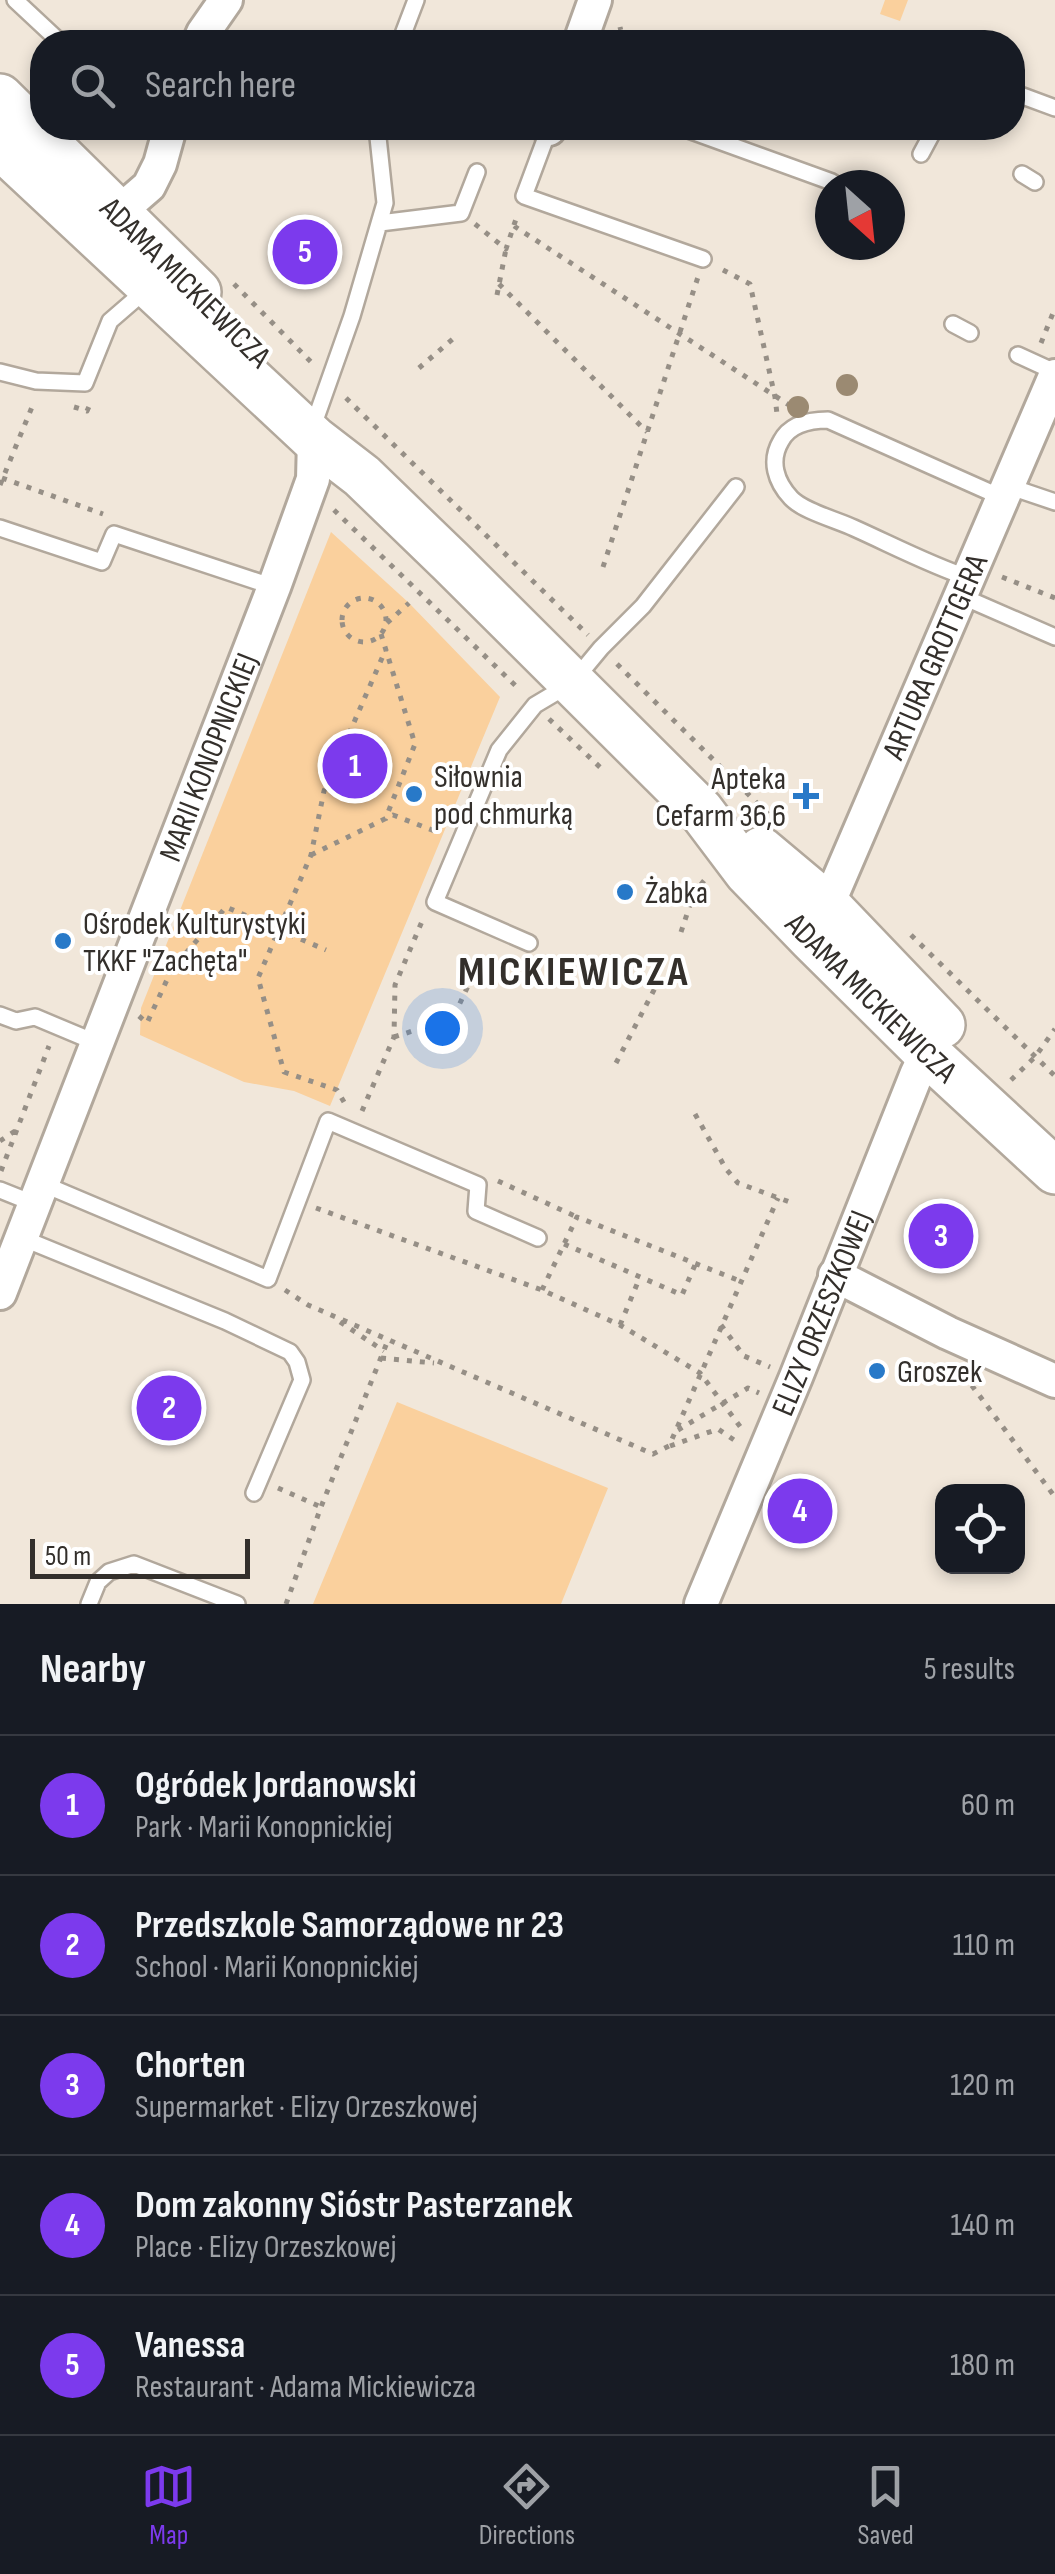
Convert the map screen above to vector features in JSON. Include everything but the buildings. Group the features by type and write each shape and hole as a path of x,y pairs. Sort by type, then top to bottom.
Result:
{"street":[{"path":"204,30 226,0"},
{"path":"584,30 595,0"},
{"name":"ADAMA MICKIEWICZA","path":"0,98 30,133"},
{"name":"ADAMA MICKIEWICZA","path":"36,140 107,224 149,286 320,411"},
{"path":"107,224 149,186 167,140"},
{"name":"ADAMA MICKIEWICZA","path":"0,146 107,224 213,285 320,411 362,476 701,812 747,872 820,923 934,1038 1055,1171"},
{"path":"149,286 172,279 213,285"},
{"name":"ARTURA GROTTGERA","path":"820,923 1055,374"},
{"name":"MARII KONOPNICKIEJ","path":"0,1294 274,587 313,478 320,411"},
{"name":"ADAMA MICKIEWICZA","path":"934,1038 1055,1132"},
{"name":"ELIZY ORZESZKOWEJ","path":"701,1604 934,1038"},
{"path":"835,1276 948,1334 1055,1381"}],"lane":[{"path":"15,0 47,30"},
{"path":"405,30 416,0"},
{"path":"1025,97 1055,108"},
{"path":"320,411 380,223 384,191 378,140"},
{"path":"545,140 524,196 703,259"},
{"path":"716,140 815,176"},
{"path":"921,154 929,140"},
{"path":"380,223 461,213 477,172"},
{"path":"0,372 36,382 85,382 110,321 149,286"},
{"path":"953,324 970,333"},
{"path":"1018,355 1055,374"},
{"path":"1055,502 1006,492 828,420 813,420 794,427 782,438 775,456 779,483 794,502 968,580 1055,637"},
{"path":"529,943 435,902 498,750 535,705 572,683 643,606 736,486"},
{"path":"0,528 102,562 114,534 274,587"},
{"path":"0,1015 16,1021 35,1017 103,1029"},
{"path":"0,1190 38,1194 268,1279 328,1120 478,1185 476,1210 538,1238"},
{"path":"22,1238 290,1352 298,1362 302,1380 257,1487"},
{"path":"89,1604 98,1582 109,1572 134,1564 237,1604"}],"path":[{"path":"498,295 506,249 524,196"},
{"path":"461,213 506,249"},
{"path":"514,226 679,334 775,397 750,284 703,259 679,334 647,432 604,567"},
{"path":"499,284 647,432"},
{"path":"213,285 320,411 601,648 779,824"},
{"path":"419,368 455,337"},
{"path":"2,478 105,514 114,534"},
{"path":"968,580 1055,598"},
{"path":"385,625 383,609 370,599 353,601 343,614 342,622 350,637 366,642 381,634 385,625 409,603"},
{"path":"381,634 415,744 385,820"},
{"path":"347,1106 337,1090 284,1072 258,978 311,855 324,791 386,649"},
{"path":"311,855 392,815 444,834"},
{"path":"681,932 694,894 712,870"},
{"path":"359,1118 394,1037 395,985 422,920 435,902"},
{"path":"103,1029 140,1016 147,1023 172,969 226,907 326,950"},
{"path":"898,922 1055,1076"},
{"path":"394,1037 453,1018 468,986"},
{"path":"616,1063 655,988"},
{"path":"1036,1057 1055,1030"},
{"path":"695,1114 738,1183 795,1204"},
{"path":"0,1141 17,1130"},
{"path":"669,1446 778,1198"},
{"path":"297,1202 542,1290 620,1325 700,1373 761,1456"},
{"path":"542,1290 577,1217 740,1282"},
{"path":"564,1244 682,1295 695,1264"},
{"path":"620,1325 640,1277"},
{"path":"268,1279 308,1305 652,1454 718,1430 761,1456"},
{"path":"329,1314 382,1354 442,1364"},
{"path":"722,1325 744,1356 790,1390"},
{"path":"948,1334 964,1374 1055,1497"},
{"path":"286,1604 388,1340"},
{"path":"676,1432 748,1388 790,1390"},
{"path":"257,1487 321,1508"}],"shaded area":[{"path":"885,0 908,0 900,21 880,14"},
{"path":"331,532 409,603 500,697 330,1106 294,1091 244,1082 140,1035 141,1008"},
{"path":"397,1402 608,1488 561,1604 313,1604"}],"place":[{"name":"Vanessa","path":"305,252"},
{"name":"Ogródek Jordanowski","path":"355,766"},
{"name":"Siłownia pod chmurką","path":"414,794"},
{"name":"Apteka Cefarm 36,6","path":"806,796"},
{"name":"Żabka","path":"625,892"},
{"name":"Ośrodek Kulturystyki TKKF \"Zachęta\"","path":"63,941"},
{"name":"Chorten","path":"941,1236"},
{"name":"Groszek","path":"877,1371"},
{"name":"Przedszkole Samorządowe nr 23","path":"169,1408"},
{"name":"Dom zakonny Sióstr Pasterzanek","path":"800,1511"}],"district":[{"name":"MICKIEWICZA","path":"574,970"}]}
